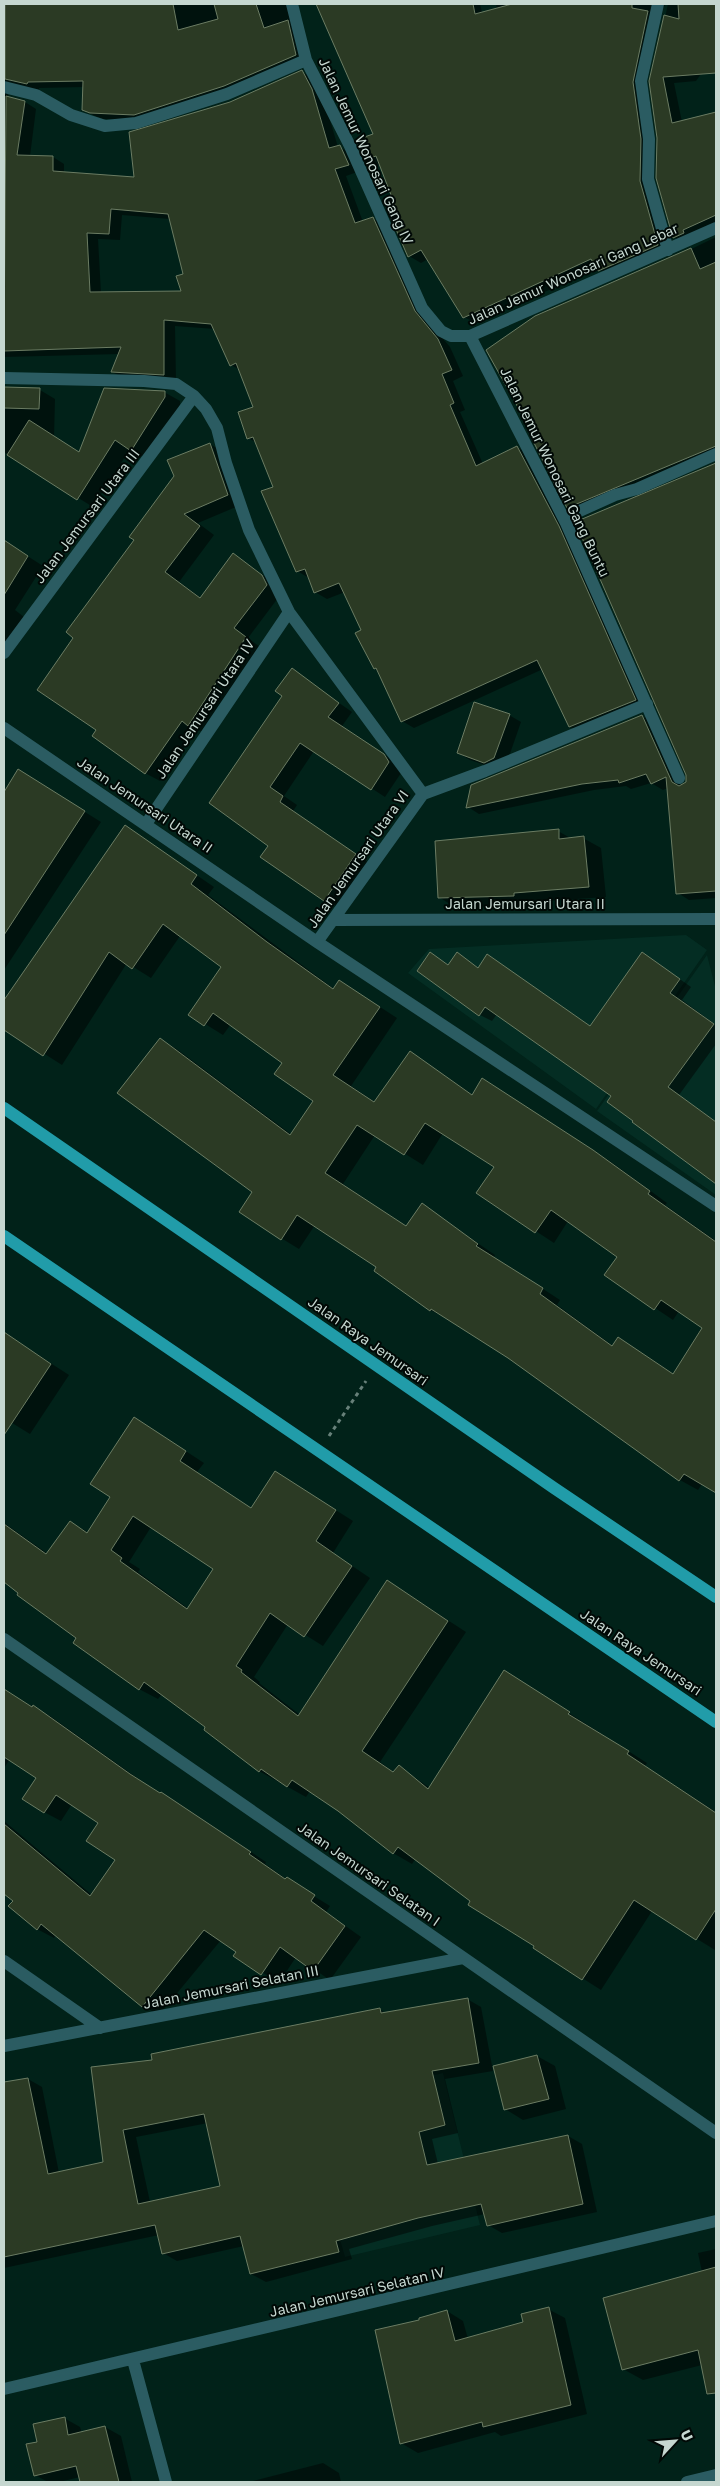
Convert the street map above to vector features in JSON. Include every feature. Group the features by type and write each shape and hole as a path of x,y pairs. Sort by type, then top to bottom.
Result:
{"main road":[{"name":"Jalan Raya Jemursari","path":"4,1108 554,1488 716,1597"},
{"name":"Jalan Raya Jemursari","path":"4,1236 716,1722"}],"street":[{"name":"Jalan Jemur Wonosari Gang IV","path":"292,4 306,60 350,146 422,308"},
{"path":"658,4 641,81 649,140 648,179 668,250"},
{"path":"4,87 36,95 71,114 106,126 136,123 226,94 306,60"},
{"name":"Jalan Jemur Wonosari Gang Lebar","path":"422,308 441,331 450,336 470,336 716,228"},
{"name":"Jalan Jemur Wonosari Gang Buntu","path":"470,336 564,518 679,778"},
{"path":"4,378 160,382 176,384 194,396 206,409 217,428 226,463 250,530 289,612 423,794 486,771 647,704"},
{"name":"Jalan Jemursari Utara III","path":"4,653 194,396"},
{"path":"564,518 615,496 637,489 716,454"},
{"name":"Jalan Jemursari Utara IV","path":"146,824 289,612"},
{"name":"Jalan Jemursari Utara II","path":"4,728 317,942 716,1206"},
{"name":"Jalan Jemursari Utara VI","path":"317,942 423,794"},
{"name":"Jalan Jemursari Utara II","path":"334,920 716,919"},
{"name":"Jalan Jemursari Selatan I","path":"4,1639 716,2133"},
{"name":"Jalan Jemursari Selatan III","path":"4,2046 463,1958"},
{"path":"4,1961 100,2028"},
{"name":"Jalan Jemursari Selatan IV","path":"4,2390 716,2220"},
{"path":"133,2360 166,2482"},
{"path":"686,2482 716,2475"}],"path":[{"path":"334,1429 366,1382"}],"shaded area":[{"path":"686,935 707,950 596,1109 408,973 429,949"},
{"path":"707,955 716,990 716,1195 597,1111"},
{"path":"443,2073 480,2225 345,2257 318,2163 385,2086"}],"building":[{"path":"5,4 173,4 178,30 218,19 214,4 256,4 264,28 288,20 296,55 224,86 134,115 90,113 82,110 83,81 28,82 27,84 5,79"},
{"path":"316,4 473,4 475,14 512,4 632,4 632,8 648,11 633,82 641,139 640,181 658,245 598,271 591,259 463,318 421,250 408,257 388,211 396,208 376,156 365,160 356,140 373,134"},
{"path":"678,4 716,4 716,73 663,77 672,123 716,112 716,215 683,230 684,233 673,238 656,178 657,138 649,81 664,15 679,19"},
{"path":"302,70 312,89 329,148 340,145 349,165 335,169 355,223 373,217 415,311 438,339 452,370 442,374 454,403 450,405 476,466 517,446 559,526 636,700 569,727 537,660 401,722 376,668 374,669 355,633 361,630 339,583 314,593 305,569 296,572 261,491 273,487 253,437 247,439 238,412 253,407 236,363 230,366 211,324 164,320 164,375 111,372 121,347 4,351 6,96 25,101 17,155 53,156 53,171 134,177 129,132 230,102","holes":["111,209 168,214 183,274 176,276 181,291 90,292 87,233 109,234"]},
{"path":"691,248 700,269 716,262 716,446 567,508 532,439 534,438 486,350 535,316"},
{"path":"4,387 40,388 39,409 4,408"},
{"path":"104,388 165,391 165,397 131,451 115,440 77,500 7,455 29,420 79,452"},
{"path":"210,443 228,495 184,514 200,526 165,572 200,598 233,553 262,575 267,585 234,628 246,637 188,726 182,721 145,774 92,736 96,730 37,690 73,638 66,632 134,540 129,537 174,476 167,460"},
{"path":"716,463 716,891 676,894 666,777 651,784 646,774 619,783 618,780 582,784 466,808 471,785 642,715 672,782 679,786 686,782 686,775 575,522"},
{"path":"4,540 28,556 4,595"},
{"path":"292,668 339,703 328,717 384,754 389,762 371,790 300,743 270,787 283,796 280,802 356,854 324,901 260,857 268,846 209,803 282,696 275,691"},
{"path":"474,702 510,714 494,758 484,763 457,753"},
{"path":"18,769 85,811 4,935 4,792"},
{"path":"125,825 197,875 191,884 267,942 333,989 339,980 380,1007 333,1075 374,1102 410,1051 472,1095 482,1078 593,1150 650,1191 648,1194 716,1242 716,1493 684,1474 679,1481 508,1358 431,1309 430,1311 374,1271 376,1267 297,1215 281,1240 239,1212 252,1192 117,1093 160,1038 290,1135 313,1101 274,1074 282,1063 213,1013 204,1026 188,1015 221,967 163,924 132,969 109,952 43,1056 4,1030 4,1000","holes":["425,1123 494,1167 476,1193 535,1233 551,1210 617,1257 604,1275 654,1310 661,1300 702,1328 673,1374 618,1337 612,1346 540,1294 543,1288 476,1246 478,1244 422,1203 406,1226 325,1173 357,1125 404,1155"]},
{"path":"559,829 559,839 584,836 589,887 514,893 514,896 438,898 435,841"},
{"path":"430,952 448,965 457,952 478,968 487,954 590,1026 642,952 680,979 670,993 714,1024 668,1087 716,1122 716,1184 607,1102 611,1096 485,1007 479,1016 417,971"},
{"path":"4,1332 51,1364 4,1435"},
{"path":"134,1417 186,1451 180,1461 251,1508 275,1471 336,1510 316,1541 352,1566 304,1637 270,1613 236,1666 242,1670 241,1672 298,1716 387,1580 448,1621 362,1751 393,1772 399,1765 428,1789 504,1670 570,1712 568,1714 629,1751 627,1754 716,1813 716,1909 696,1940 634,1900 582,1980 533,1948 534,1946 468,1905 470,1901 398,1847 393,1854 338,1811 292,1780 287,1787 261,1769 259,1772 204,1730 205,1727 144,1682 139,1690 73,1643 76,1638 17,1595 18,1593 4,1582 4,1524 46,1554 70,1521 87,1533 110,1497 90,1484","holes":["133,1516 213,1569 187,1609 120,1561 122,1558 111,1550"]},
{"path":"4,1689 32,1707 33,1705 130,1774 161,1792 251,1852 249,1854 285,1879 287,1877 315,1895 311,1901 345,1926 313,1971 280,1947 261,1975 233,1956 236,1952 204,1930 142,2007 41,1924 37,1930 8,1906 13,1901 4,1894 4,1824 90,1896 115,1860 86,1841 98,1823 56,1795 44,1813 22,1799 36,1778 4,1757"},
{"path":"468,1998 479,2063 432,2071 445,2125 419,2132 427,2165 568,2135 583,2204 487,2226 481,2204 418,2218 336,2241 339,2252 250,2274 240,2236 162,2254 155,2225 4,2257 4,2082 28,2078 48,2174 103,2162 91,2067 152,2060 151,2054 380,2008 381,2013","holes":["204,2114 220,2186 138,2204 123,2130"]},
{"path":"537,2055 549,2099 504,2110 493,2066"},
{"path":"716,2267 716,2393 707,2394 698,2350 622,2370 603,2298"},
{"path":"549,2307 571,2405 483,2427 482,2422 400,2444 375,2330 419,2320 419,2318 447,2310 455,2341 523,2322 521,2314"},
{"path":"65,2417 68,2435 105,2426 119,2482 80,2482 76,2466 34,2476 26,2444 37,2442 33,2424"}]}
